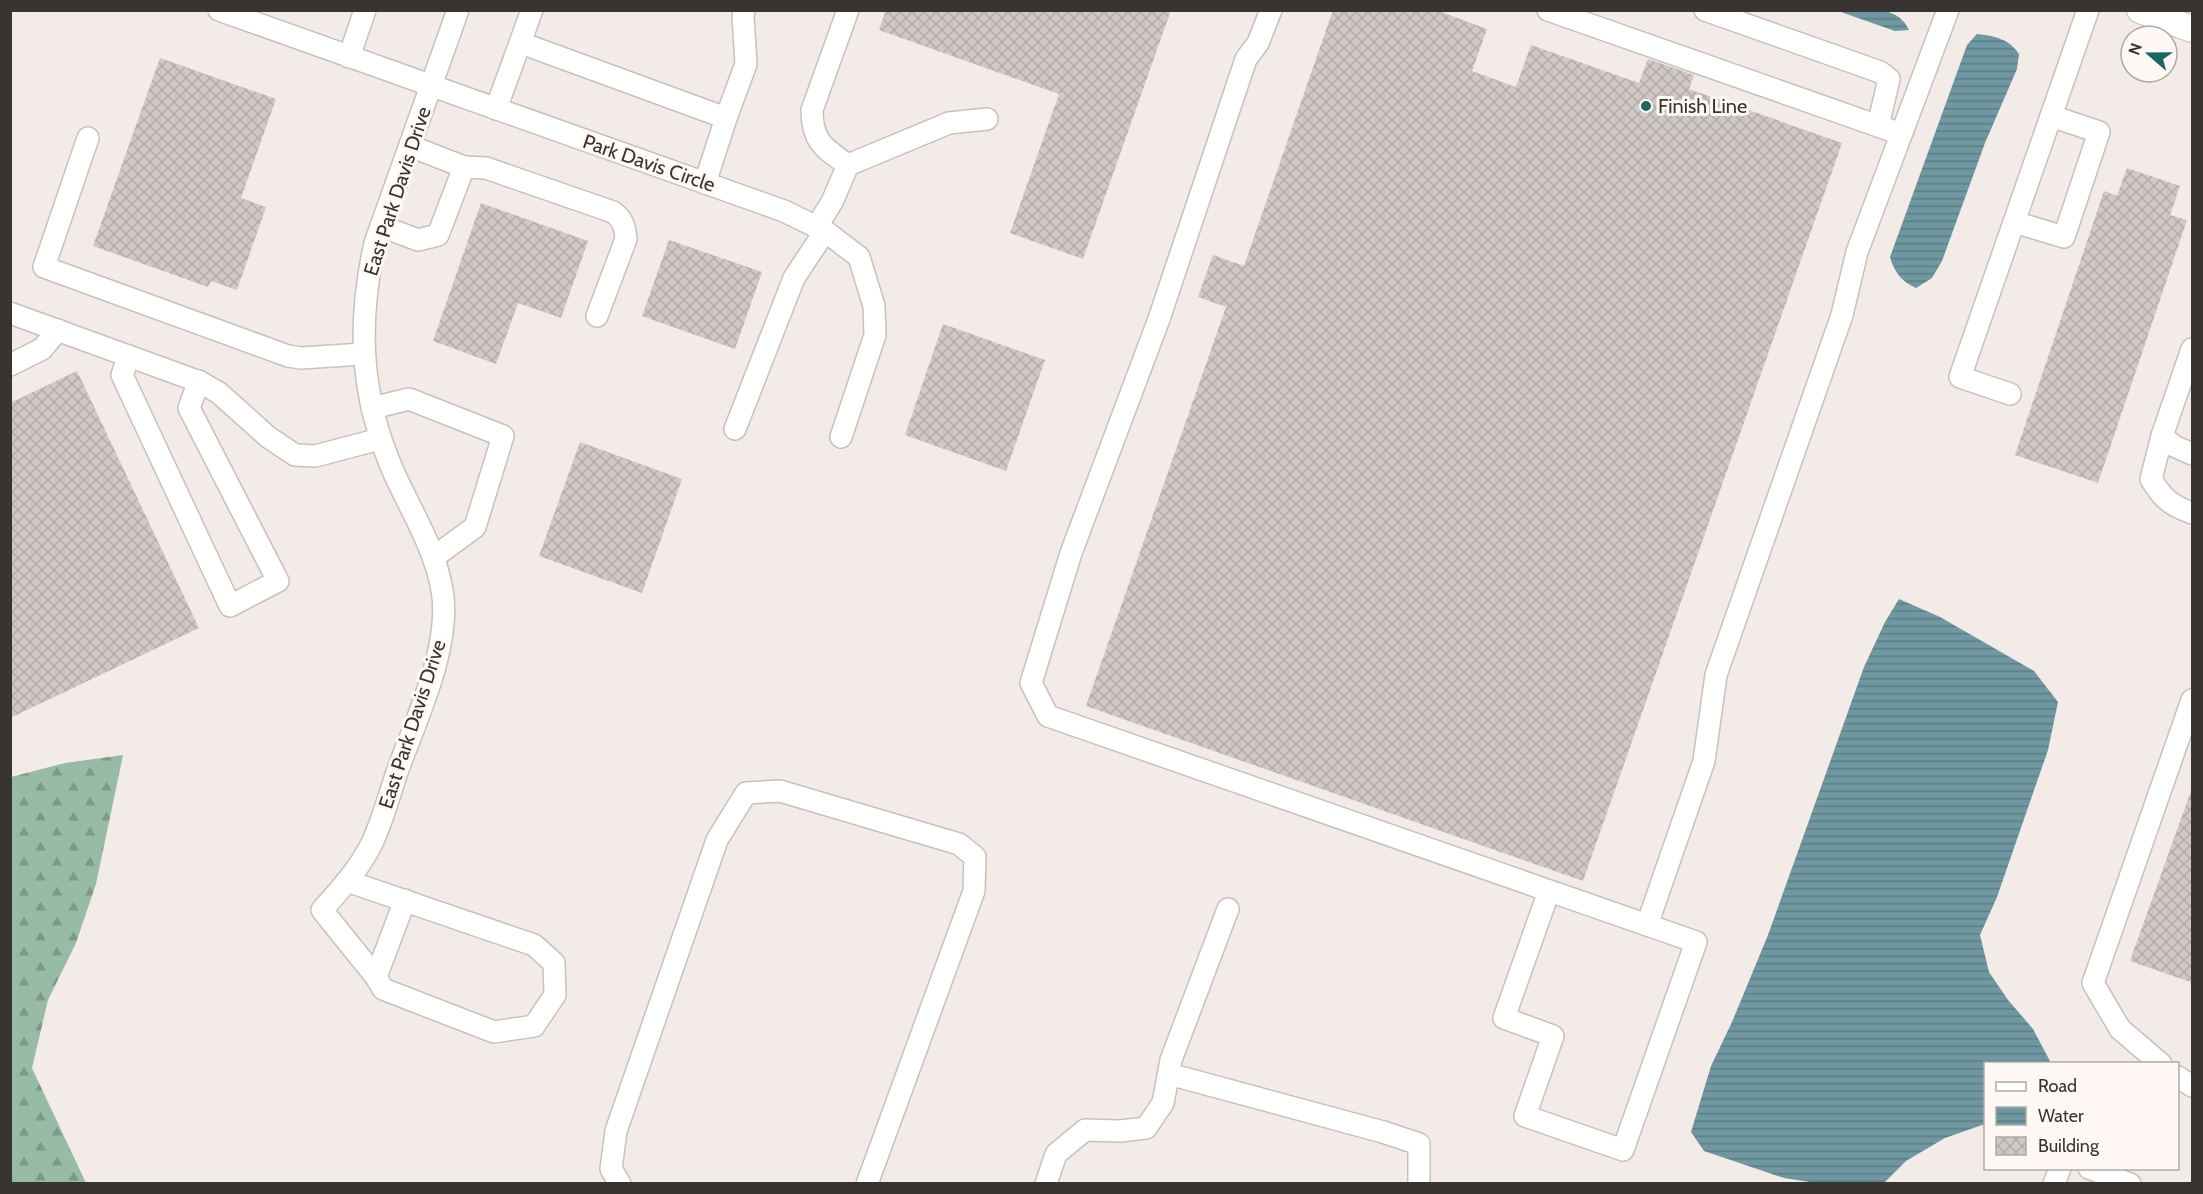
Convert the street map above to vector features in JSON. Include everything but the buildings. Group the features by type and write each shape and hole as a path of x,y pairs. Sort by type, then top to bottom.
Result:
{"main road":[{"path":"2140,10 2193,29"}],"street":[{"name":"Park Davis Circle","path":"219,10 784,211 821,229 859,257 874,306 875,335 841,437"},
{"path":"349,57 365,10"},
{"name":"East Park Davis Drive","path":"376,977 322,910 347,881 371,845 436,663 444,619 442,590 434,557 380,439 372,408 363,354 367,280 381,226 458,10"},
{"path":"496,109 532,10"},
{"path":"705,183 746,64 742,16 744,10"},
{"path":"848,10 812,110 812,127 821,146 848,165"},
{"path":"1270,10 1258,43 1246,59 1155,329 1071,553 1031,683 1048,716 1696,942 1623,1150 1525,1116 1553,1036 1504,1018 1549,891"},
{"path":"1548,10 1901,135"},
{"path":"1705,10 1880,72 1889,79 1878,126"},
{"path":"1647,926 1704,761 1716,675 1842,315 1857,252 1948,10"},
{"path":"2010,394 1960,376 2088,10"},
{"path":"521,43 726,118"},
{"path":"2014,222 2064,237 2099,132 2051,116"},
{"path":"735,429 794,278 821,229 848,165 949,123 987,119"},
{"path":"88,138 44,267 295,358 363,354"},
{"path":"410,146 464,167 486,168 613,212 621,218 626,239 597,316"},
{"path":"381,226 418,240 438,235 464,167"},
{"path":"10,314 199,381 219,393 268,437 295,455 315,456 380,439"},
{"path":"10,365 42,349 58,330"},
{"path":"2193,349 2162,436 2151,479 2162,497 2177,507 2193,513"},
{"path":"129,356 122,375 230,606 278,581 189,408 199,381"},
{"path":"372,408 409,399 503,436 475,527 434,557"},
{"path":"2162,436 2174,446 2193,454"},
{"path":"2159,1062 2120,1029 2092,983 2193,700"},
{"path":"620,1184 611,1169 616,1131 717,840 746,794 780,791 959,844 975,857 974,891 867,1184"},
{"path":"347,881 405,900 534,945 554,963 555,995 534,1026 494,1032 383,989 376,977 405,900"},
{"path":"1046,1184 1056,1154 1085,1130 1120,1131 1146,1128 1163,1102 1172,1060 1228,909"},
{"path":"1169,1074 1383,1132 1419,1144 1419,1184"},
{"path":"2094,1170 2130,1184"}],"green space":[{"path":"123,755 96,884 76,943 48,1000 32,1068 86,1183 11,1183 11,777 65,763"}],"water":[{"path":"1868,9 1888,12 1904,21 1909,30 1895,31 1838,11"},
{"path":"1977,34 1996,37 2011,45 2019,54 2017,69 1985,143 1942,261 1932,278 1916,288 1899,276 1890,257 1967,45"},
{"path":"1899,599 1940,617 2034,671 2058,702 2048,750 1997,897 1980,935 1989,972 2008,1000 2033,1029 2050,1062 1984,1062 1984,1124 1945,1138 1906,1161 1884,1183 1823,1184 1784,1178 1704,1151 1691,1132 1711,1066 1768,935 1864,667 1885,622"}],"place":[{"name":"Finish Line","path":"1646,106"}]}
